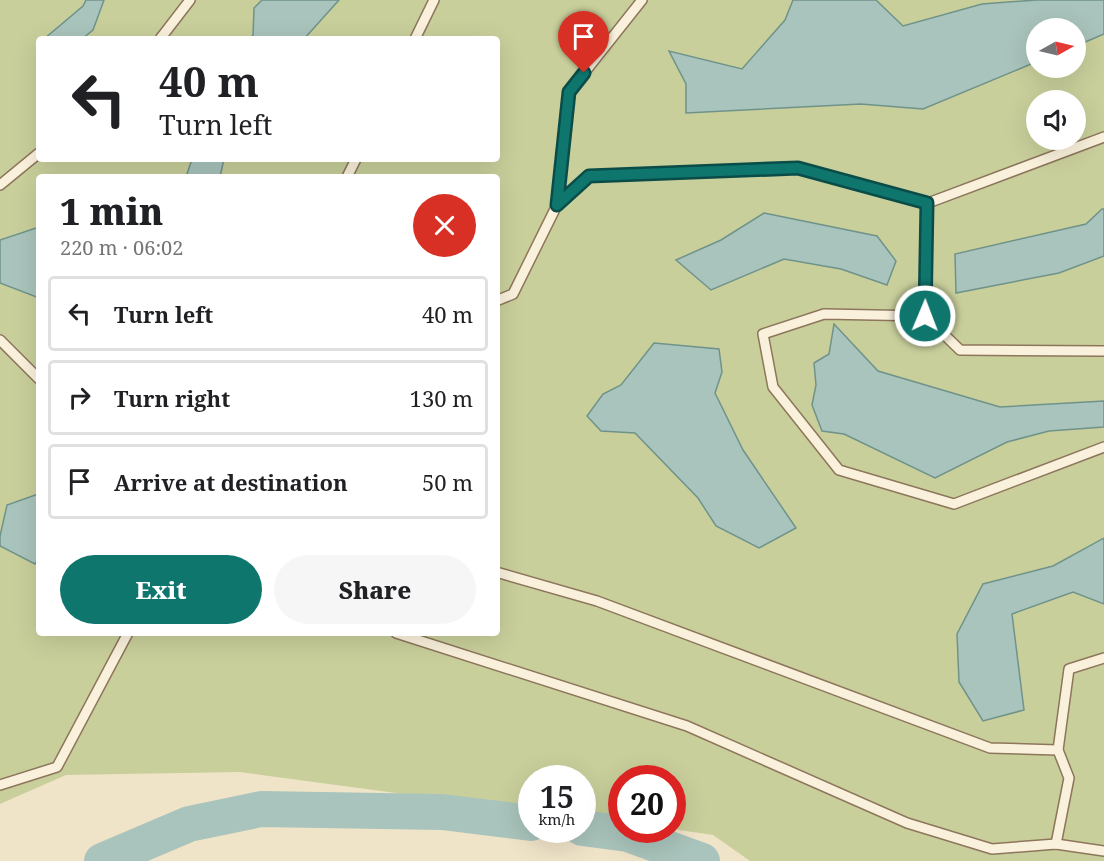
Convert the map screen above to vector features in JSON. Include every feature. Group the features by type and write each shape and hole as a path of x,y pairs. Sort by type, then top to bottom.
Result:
{"lane":[{"path":"162,36 190,0"},
{"path":"416,36 434,0"},
{"path":"500,299 513,294 557,205 569,92 642,0"},
{"path":"557,205 589,176 798,168 927,203 1104,137"},
{"path":"0,185 36,155"},
{"path":"925,316 927,203"},
{"path":"1104,351 960,350 925,316 824,314 763,334 773,387 839,470 954,504 1104,447"},
{"path":"0,340 36,376"},
{"path":"500,573 597,601 990,748 1058,750"},
{"path":"0,785 57,767 126,636"},
{"path":"405,636 687,726 917,826 992,849 1056,844 1104,851"},
{"path":"1056,844 1068,778 1058,750 1069,669 1104,658"}],"green space":[{"path":"0,0 1104,0 1104,861 750,861 713,835 686,831 686,765 608,765 608,821 596,819 596,765 518,765 518,809 240,772 66,775 0,804"}],"water":[{"path":"86,0 104,0 93,30 86,36 48,36 83,6"},
{"path":"262,0 339,0 307,36 252,36 254,8"},
{"path":"793,0 876,0 903,26 982,4 1036,0 1104,0 1104,34 1086,42 1086,18 1026,18 1026,66 923,109 861,104 686,113 686,84 669,51 742,69 785,20"},
{"path":"191,162 223,162 221,174 187,174"},
{"path":"1104,209 1104,256 1059,273 956,293 955,254 1086,224"},
{"path":"764,213 877,236 896,261 887,285 841,269 784,259 711,290 676,260 721,240"},
{"path":"36,228 36,297 0,283 0,240"},
{"path":"834,324 878,371 1000,407 1104,401 1104,427 1049,431 1007,442 935,478 844,434 822,431 812,405 816,385 814,363 829,354"},
{"path":"654,343 719,349 722,372 715,393 743,450 796,528 759,548 716,526 698,498 635,433 601,431 587,416 603,394 621,385"},
{"path":"36,495 35,564 0,546 7,505"},
{"path":"1104,538 1104,604 1073,592 1012,614 1024,710 983,721 959,682 957,634 983,584 1053,566"}],"waterway":[{"path":"102,861 189,824 261,809 442,812 518,821"},
{"path":"596,830 628,834 702,861"}],"route":[{"path":"584,73 569,92 557,205 589,176 798,168 927,203 925,316"}]}
